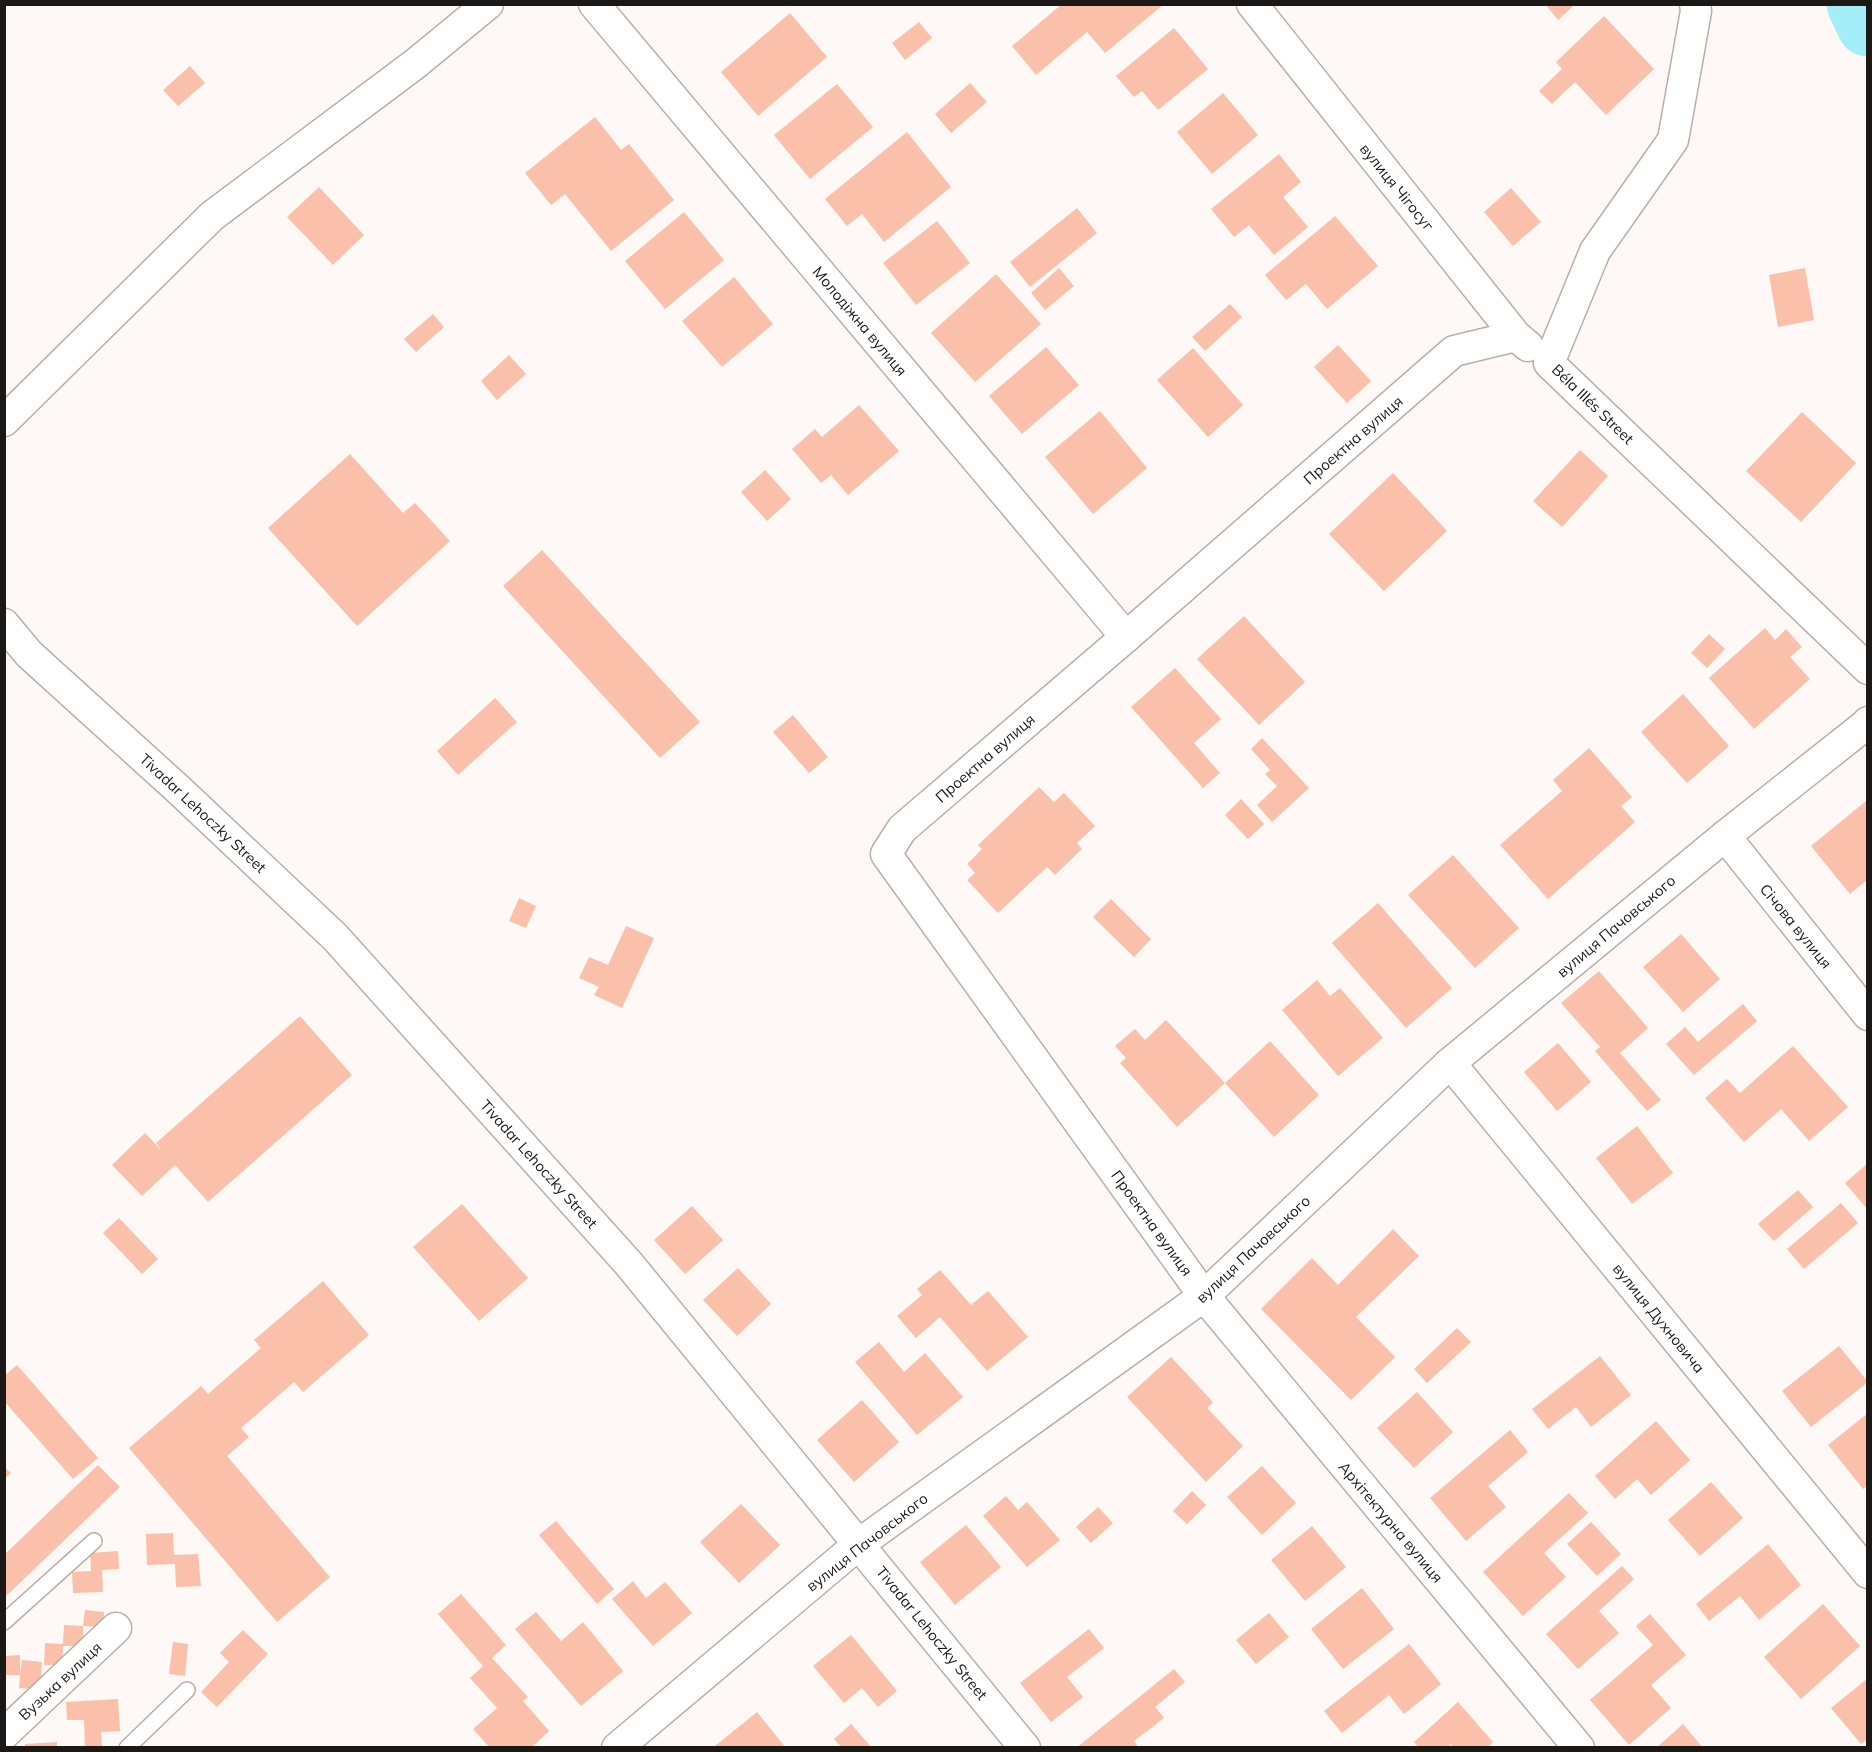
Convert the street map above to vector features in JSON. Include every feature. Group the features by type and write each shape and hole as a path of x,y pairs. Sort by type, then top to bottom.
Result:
{"street":[{"path":"4,421 212,216 415,64 488,4"},
{"name":"Молодіжна вулиця","path":"594,4 1126,637"},
{"name":"вулиця Чігосуг","path":"1252,4 1516,336 1550,363"},
{"name":"Béla Illés Street","path":"1695,4 1696,11 1673,140 1595,250 1550,363 1868,669"},
{"name":"Проектна вулиця","path":"1204,1296 886,854 902,829 1454,351 1516,336"},
{"name":"Tivadar Lehoczky Street","path":"4,624 29,654 179,790 334,937 628,1264 1025,1748"},
{"name":"вулиця Пачовського","path":"616,1748 859,1544 1204,1296 1450,1063 1868,722"},
{"name":"Січова вулиця","path":"1725,837 1868,1015"},
{"name":"вулиця Духновича","path":"1450,1063 1868,1573"},
{"name":"Архітектурна вулиця","path":"1204,1296 1578,1748"},
{"name":"Вузька вулиця","path":"4,1734 116,1628"}],"lane":[{"path":"4,1623 94,1541"},
{"path":"127,1748 187,1690"}],"building":[{"path":"1062,4 1164,4 1105,53 1087,32 1036,75 1012,46"},
{"path":"1545,4 1575,4 1558,20"},
{"path":"790,13 827,57 758,116 721,72"},
{"path":"1604,16 1654,69 1606,115 1575,82 1552,104 1539,91 1562,69 1556,62"},
{"path":"919,22 932,38 905,60 892,43"},
{"path":"1174,28 1208,69 1158,110 1142,91 1134,97 1116,76"},
{"path":"190,66 205,83 178,106 163,90"},
{"path":"970,83 987,102 951,133 935,114"},
{"path":"837,84 873,127 810,179 774,135"},
{"path":"1223,93 1258,135 1212,174 1177,132"},
{"path":"595,117 621,150 629,144 674,200 611,251 565,194 551,205 525,173"},
{"path":"907,132 951,187 884,242 862,214 847,226 825,199"},
{"path":"1279,154 1301,182 1283,197 1308,227 1274,255 1249,225 1234,237 1211,209"},
{"path":"319,187 364,235 333,265 287,217"},
{"path":"1511,188 1541,222 1513,246 1484,212"},
{"path":"1077,208 1097,233 1030,287 1010,262"},
{"path":"684,212 724,260 665,309 625,261"},
{"path":"1335,216 1378,266 1327,309 1306,284 1286,300 1265,275"},
{"path":"937,221 970,263 916,305 883,263"},
{"path":"1059,268 1074,286 1045,310 1031,293"},
{"path":"1805,268 1814,320 1778,327 1769,275"},
{"path":"996,274 1041,324 975,382 931,333"},
{"path":"734,277 773,324 722,367 682,321"},
{"path":"1230,304 1242,317 1205,351 1192,337"},
{"path":"433,314 444,327 416,352 404,339"},
{"path":"1338,345 1371,381 1347,403 1314,367"},
{"path":"1046,347 1079,385 1022,434 989,396"},
{"path":"1193,348 1243,405 1208,437 1157,380"},
{"path":"509,355 526,374 497,400 481,381"},
{"path":"859,405 899,451 848,495 831,475 821,483 792,449 815,429 822,437"},
{"path":"1100,411 1147,468 1093,514 1045,457"},
{"path":"1802,412 1856,463 1801,522 1746,471"},
{"path":"1580,450 1608,476 1562,527 1533,501"},
{"path":"350,454 403,513 415,503 450,541 357,626 268,528"},
{"path":"765,470 791,499 767,521 741,492"},
{"path":"1393,473 1447,531 1384,591 1329,534"},
{"path":"542,550 700,722 660,758 503,586"},
{"path":"1244,616 1305,682 1259,725 1197,659"},
{"path":"1765,628 1775,640 1786,629 1802,647 1790,657 1810,679 1754,729 1709,678"},
{"path":"1709,634 1725,649 1707,668 1691,653"},
{"path":"1175,668 1221,719 1194,743 1220,773 1203,788 1131,707"},
{"path":"1683,694 1729,746 1687,783 1641,732"},
{"path":"495,698 517,722 458,775 437,751"},
{"path":"793,715 828,757 809,773 773,732"},
{"path":"1262,738 1309,788 1272,822 1257,805 1277,786 1265,774 1270,770 1251,749"},
{"path":"1589,748 1632,797 1621,806 1635,822 1548,899 1500,845 1562,791 1553,780"},
{"path":"1039,787 1054,802 1064,793 1095,826 1077,843 1082,849 1055,875 1047,867 998,913 967,880 975,873 967,864 982,849 978,845"},
{"path":"1241,799 1264,824 1248,839 1225,815"},
{"path":"1866,801 1868,879 1850,894 1811,846"},
{"path":"1453,855 1519,928 1475,968 1408,895"},
{"path":"519,898 536,906 526,928 509,921"},
{"path":"1111,899 1151,939 1134,957 1093,917"},
{"path":"1378,903 1452,988 1406,1028 1332,943"},
{"path":"626,926 654,938 622,1008 594,995 599,987 579,978 589,957 608,965"},
{"path":"1681,934 1720,979 1683,1012 1643,967"},
{"path":"1599,971 1648,1028 1620,1053 1661,1100 1647,1111 1595,1051 1600,1047 1561,1003"},
{"path":"1317,980 1330,996 1340,988 1383,1038 1338,1076 1282,1010"},
{"path":"1743,1004 1757,1021 1694,1075 1666,1044 1685,1027 1698,1042"},
{"path":"300,1016 352,1075 208,1202 175,1165 142,1196 112,1165 145,1133 162,1151 156,1143"},
{"path":"1166,1020 1225,1083 1177,1127 1120,1063 1126,1058 1115,1046 1135,1029 1145,1040"},
{"path":"1270,1041 1319,1095 1274,1137 1225,1083"},
{"path":"1558,1043 1591,1082 1557,1111 1524,1072"},
{"path":"1793,1046 1848,1107 1809,1141 1781,1109 1744,1142 1705,1098 1727,1079 1740,1093"},
{"path":"1637,1126 1673,1173 1632,1204 1596,1158"},
{"path":"1868,1163 1868,1210 1845,1183"},
{"path":"1798,1190 1813,1207 1774,1241 1758,1224"},
{"path":"1841,1203 1858,1223 1804,1269 1787,1249"},
{"path":"462,1204 528,1278 479,1321 413,1247"},
{"path":"692,1206 723,1240 685,1274 654,1240"},
{"path":"119,1218 158,1259 142,1274 103,1233"},
{"path":"1393,1229 1419,1256 1356,1317 1395,1357 1351,1400 1261,1309 1312,1258 1338,1285"},
{"path":"738,1268 771,1304 737,1336 703,1300"},
{"path":"940,1270 971,1305 988,1291 1028,1337 987,1371 940,1317 916,1338 897,1316 922,1295 917,1289"},
{"path":"323,1281 369,1335 303,1392 294,1382 241,1428 249,1437 227,1456 330,1577 277,1622 129,1448 201,1386 208,1394 261,1348 254,1340"},
{"path":"1457,1328 1471,1342 1427,1383 1414,1369"},
{"path":"879,1342 904,1372 925,1353 963,1397 917,1435 855,1362"},
{"path":"1839,1346 1868,1382 1811,1427 1782,1391"},
{"path":"1600,1356 1631,1395 1591,1427 1576,1407 1548,1429 1532,1409"},
{"path":"1171,1357 1213,1402 1207,1408 1243,1446 1206,1482 1127,1397"},
{"path":"17,1365 98,1458 73,1479 4,1401 4,1376"},
{"path":"1417,1392 1453,1432 1414,1468 1377,1428"},
{"path":"862,1400 899,1442 854,1482 817,1440"},
{"path":"1868,1413 1868,1485 1863,1489 1828,1445"},
{"path":"1656,1421 1690,1460 1651,1495 1637,1479 1615,1499 1595,1476"},
{"path":"1510,1430 1528,1452 1488,1486 1506,1507 1466,1541 1430,1498"},
{"path":"98,1465 120,1487 4,1598 4,1555"},
{"path":"1262,1466 1296,1503 1262,1535 1227,1497"},
{"path":"4,1467 11,1473 4,1479"},
{"path":"1711,1482 1743,1518 1700,1556 1668,1520"},
{"path":"1192,1491 1206,1505 1187,1524 1173,1511"},
{"path":"1569,1493 1588,1513 1544,1553 1566,1577 1523,1616 1483,1572"},
{"path":"1006,1496 1018,1510 1027,1502 1060,1540 1027,1567 983,1516"},
{"path":"741,1504 780,1545 739,1583 700,1542"},
{"path":"1098,1507 1113,1523 1091,1543 1076,1527"},
{"path":"556,1521 614,1589 597,1604 539,1535"},
{"path":"1591,1522 1621,1554 1597,1576 1567,1544"},
{"path":"966,1525 1001,1567 955,1605 920,1562"},
{"path":"1312,1526 1346,1567 1305,1601 1271,1560"},
{"path":"173,1533 174,1555 198,1554 201,1586 176,1587 175,1564 147,1565 146,1534"},
{"path":"1768,1544 1801,1585 1759,1620 1740,1596 1709,1621 1696,1604"},
{"path":"118,1551 119,1569 102,1570 103,1592 73,1593 72,1572 91,1571 90,1553"},
{"path":"1622,1566 1634,1579 1599,1611 1619,1633 1578,1669 1546,1634"},
{"path":"633,1581 646,1598 665,1582 692,1613 653,1646 612,1599"},
{"path":"1362,1588 1394,1629 1343,1669 1311,1629"},
{"path":"461,1594 506,1645 492,1658 528,1697 523,1701 549,1731 531,1748 490,1748 473,1729 497,1708 470,1678 483,1666 438,1614"},
{"path":"1823,1604 1860,1646 1801,1699 1764,1657"},
{"path":"85,1610 104,1612 103,1627 83,1626"},
{"path":"536,1612 561,1641 583,1622 623,1671 581,1706 515,1629"},
{"path":"1269,1613 1289,1637 1256,1664 1236,1640"},
{"path":"1650,1614 1686,1655 1651,1685 1671,1708 1629,1745 1590,1700 1653,1645 1636,1626"},
{"path":"64,1625 83,1626 83,1646 63,1646 62,1665 44,1665 45,1643 63,1644"},
{"path":"1089,1629 1104,1648 1067,1677 1083,1697 1051,1722 1020,1683"},
{"path":"243,1630 268,1654 217,1707 201,1692 229,1662 220,1653"},
{"path":"851,1635 897,1691 878,1707 862,1688 844,1703 813,1666"},
{"path":"173,1642 188,1644 185,1676 169,1674"},
{"path":"1409,1644 1441,1684 1404,1714 1389,1695 1342,1733 1324,1711"},
{"path":"20,1655 20,1675 4,1675 4,1656"},
{"path":"22,1660 42,1662 40,1690 19,1688"},
{"path":"1174,1669 1185,1682 1155,1707 1164,1718 1134,1741 1139,1748 1076,1748"},
{"path":"1868,1678 1868,1739 1861,1744 1831,1708"},
{"path":"118,1699 120,1731 101,1732 102,1747 85,1748 84,1720 67,1720 66,1702"},
{"path":"1458,1702 1493,1742 1487,1748 1453,1748 1451,1744 1447,1748 1419,1748 1414,1742"},
{"path":"757,1712 786,1748 717,1748 715,1746"},
{"path":"851,1724 872,1748 842,1748 834,1739"},
{"path":"1683,1724 1703,1748 1656,1748"},
{"path":"57,1742 57,1748 25,1748 25,1744"}],"waterway":[{"path":"1858,4 1868,25"}]}
